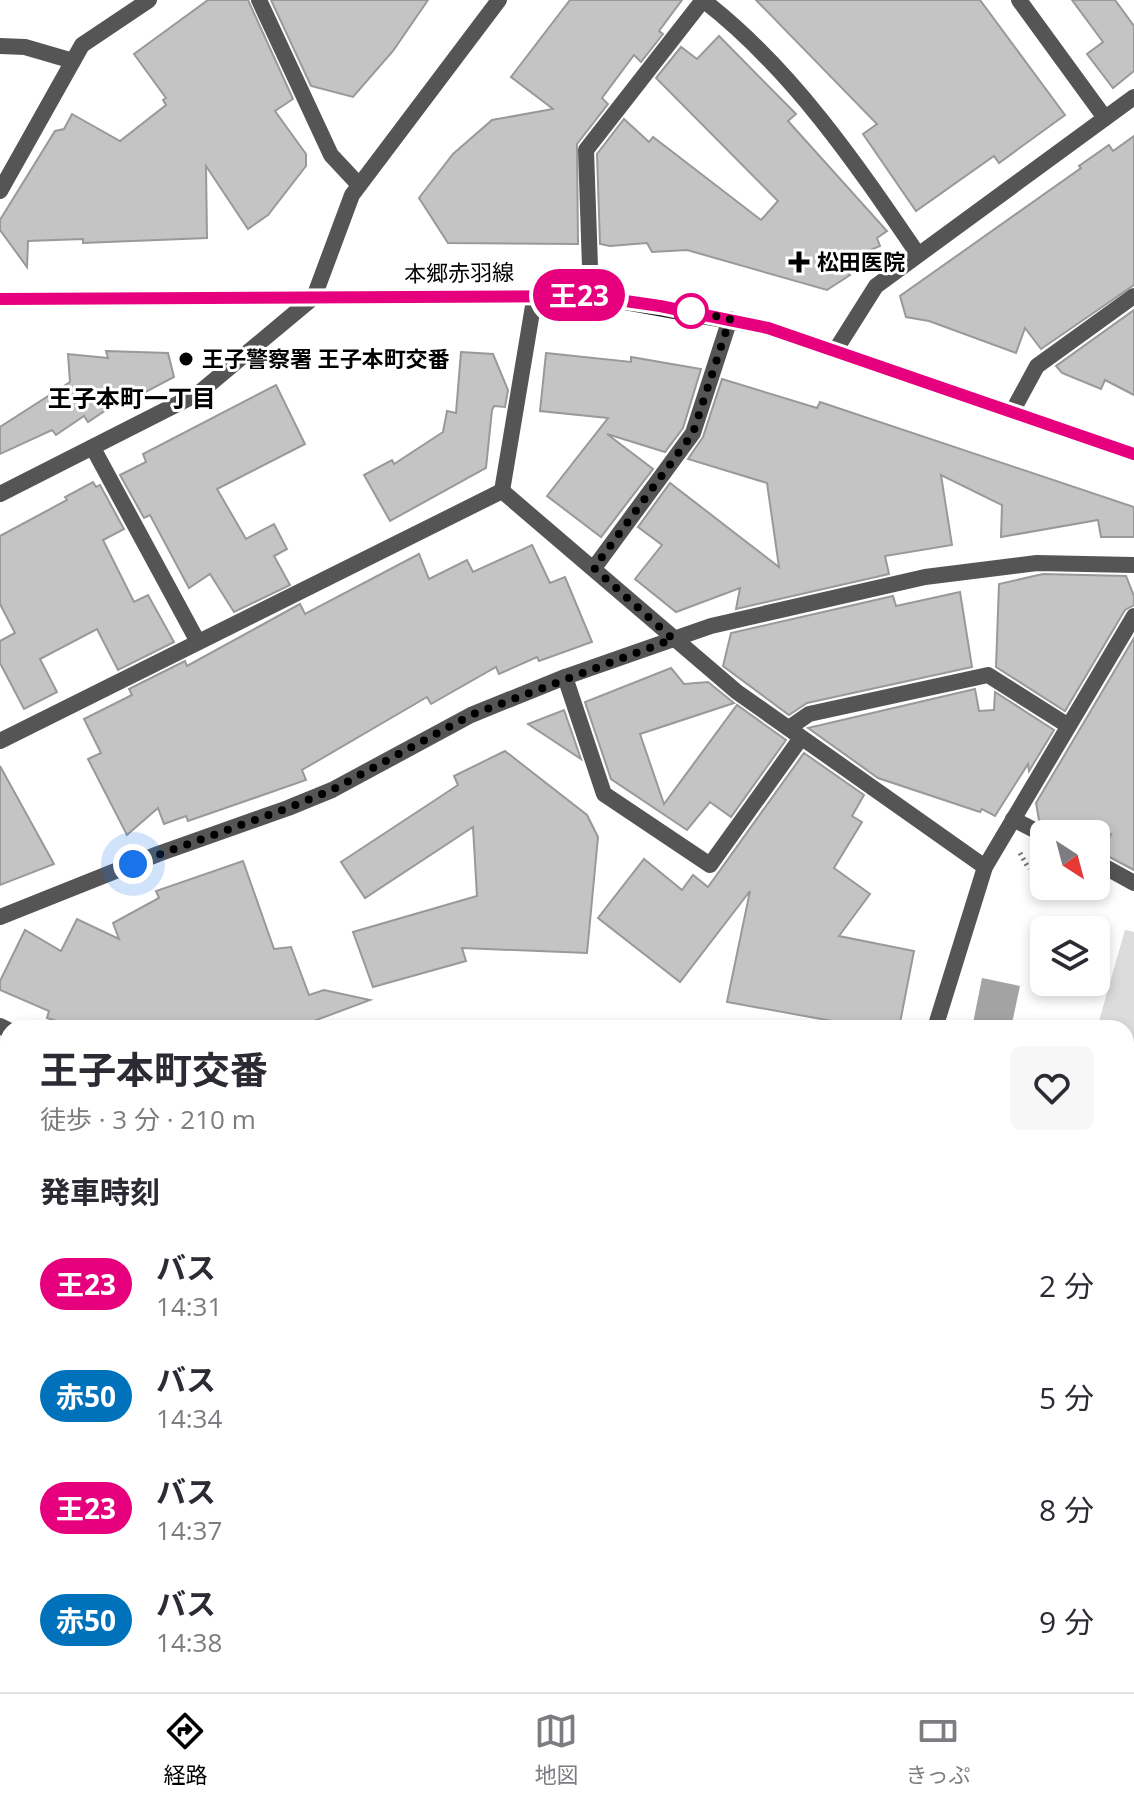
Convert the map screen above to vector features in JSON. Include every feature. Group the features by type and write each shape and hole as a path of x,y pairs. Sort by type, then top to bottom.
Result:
{"main road":[{"name":"本郷赤羽線","path":"0,299 591,296 730,319 835,351 1134,454"}],"street":[{"path":"0,191 82,45 149,0"},
{"path":"259,0 331,155 359,185"},
{"path":"0,494 199,393 314,297 359,185 499,0"},
{"path":"591,296 586,150 703,0 730,21 817,112 917,253"},
{"path":"1019,0 1105,118"},
{"path":"0,46 25,47 73,61"},
{"path":"835,351 876,286 1134,97"},
{"path":"502,491 535,294"},
{"path":"1012,412 1037,366 1134,296"},
{"path":"594,568 693,433 730,319"},
{"path":"93,448 198,642"},
{"path":"502,491 737,692 985,867"},
{"path":"0,741 502,491"},
{"path":"0,917 303,802 471,715 565,677 748,615 925,577 1037,563 1134,565"},
{"path":"937,1020 985,867 1134,616"},
{"path":"565,677 604,794 710,865 809,714 988,675 1067,725"},
{"path":"1013,819 1030,828"},
{"path":"1110,870 1134,883"}],"shaded area":[{"path":"1125,930 1134,932 1134,1020 1099,1020 1106,996 1110,996 1110,982"},
{"path":"982,978 1020,986 1013,1020 974,1020"}],"building":[{"path":"208,0 248,0 293,99 275,111 306,154 306,166 268,215 248,229 206,166 207,238 83,243 83,239 28,241 27,267 0,230 0,220 55,131 64,129 72,114 120,141 166,105 163,100 166,98 134,54"},
{"path":"271,0 428,0 393,51 353,97 311,86"},
{"path":"570,0 682,0 659,31 663,34 641,62 634,55 602,98 608,104 577,144 578,244 448,243 419,198 453,154 492,120 553,109 511,77"},
{"path":"756,0 980,0 1065,115 999,163 994,156 916,211 863,134 877,124"},
{"path":"1072,0 1115,0 1134,26 1134,71 1113,88 1087,54 1103,42"},
{"path":"719,36 796,114 788,121 887,231 877,238 880,246 840,263 850,275 827,290 687,250 652,252 647,243 600,244 597,154 624,119 649,142 653,137 761,220 778,201 656,78 681,47 697,59"},
{"path":"1134,136 1134,285 1041,349 1025,328 1016,353 929,321 906,317 900,296 1109,145 1113,151"},
{"path":"1134,310 1134,395 1105,380 1101,389 1062,373 1056,366"},
{"path":"106,351 168,353 174,377 123,404 121,400 88,422 84,416 56,435 52,430 0,454 0,427 70,382 68,354 108,358"},
{"path":"461,352 493,354 508,390 505,407 494,406 492,410 486,468 390,521 364,475 392,460 394,464 443,432 447,411 456,413"},
{"path":"546,353 631,362 631,357 701,369 683,428 665,452 607,434 653,469 601,537 547,496 608,418 540,411"},
{"path":"722,379 817,408 820,402 1134,507 1134,537 1101,537 1098,520 1001,537 1002,505 941,475 952,545 885,556 889,574 736,609 740,588 676,612 635,579 662,545 638,527 670,483 779,567 767,483 688,459 703,437"},
{"path":"276,385 305,444 217,489 246,539 274,524 287,549 274,556 290,585 234,612 210,574 189,588 150,515 144,518 120,475 146,462 143,454"},
{"path":"93,482 96,487 100,485 124,529 103,540 134,602 148,595 174,642 118,670 97,629 40,659 57,692 24,709 0,663 0,641 15,633 0,604 0,536 67,500 65,497"},
{"path":"532,545 550,583 565,577 592,642 539,661 537,657 499,674 496,667 431,704 427,697 302,770 306,780 188,821 186,816 164,824 158,808 127,835 88,759 101,753 84,719 132,695 129,689 185,661 187,666 300,604 305,614 419,554 429,579 467,560 473,572"},
{"path":"1043,574 1126,576 1134,596 1134,605 1125,610 1065,711 996,667 999,584"},
{"path":"960,592 972,667 807,703 789,715 723,666 731,633 893,596 896,606"},
{"path":"1134,638 1134,870 1110,857 1110,820 1039,820 1036,803"},
{"path":"671,668 684,684 708,682 734,703 640,734 664,804 737,705 786,740 731,817 710,802 687,830 611,779 585,702"},
{"path":"975,689 979,711 994,710 995,692 1054,730 1029,771 1028,764 995,816 982,809 980,812 878,778 808,728"},
{"path":"564,710 581,759 528,724"},
{"path":"505,751 587,815 598,837 587,953 462,948 466,961 373,987 353,932 477,896 473,827 365,898 341,862 458,785 454,776"},
{"path":"804,753 864,795 852,816 862,822 834,868 870,894 839,936 914,951 901,1020 827,1020 727,1002 750,891 680,982 598,918 644,859 682,890 693,875 708,887"},
{"path":"0,766 54,864 0,885"},
{"path":"243,861 274,949 291,947 309,995 324,990 370,1000 316,1020 54,1020 47,1018 49,1011 0,990 0,981 25,930 61,951 77,919 119,939 113,923 159,898 156,891"}],"bus line":[{"name":"王23","path":"0,299 591,296 660,306 768,328 1134,454"}],"place":[{"name":"松田医院","path":"799,262"},
{"name":"王子警察署 王子本町交番","path":"186,359"}],"district":[{"name":"王子本町一丁目","path":"132,399"}],"route":[{"path":"133,864 332,790 471,715 565,677 673,639 594,568 693,433 730,319 683,310 691,311"}]}
